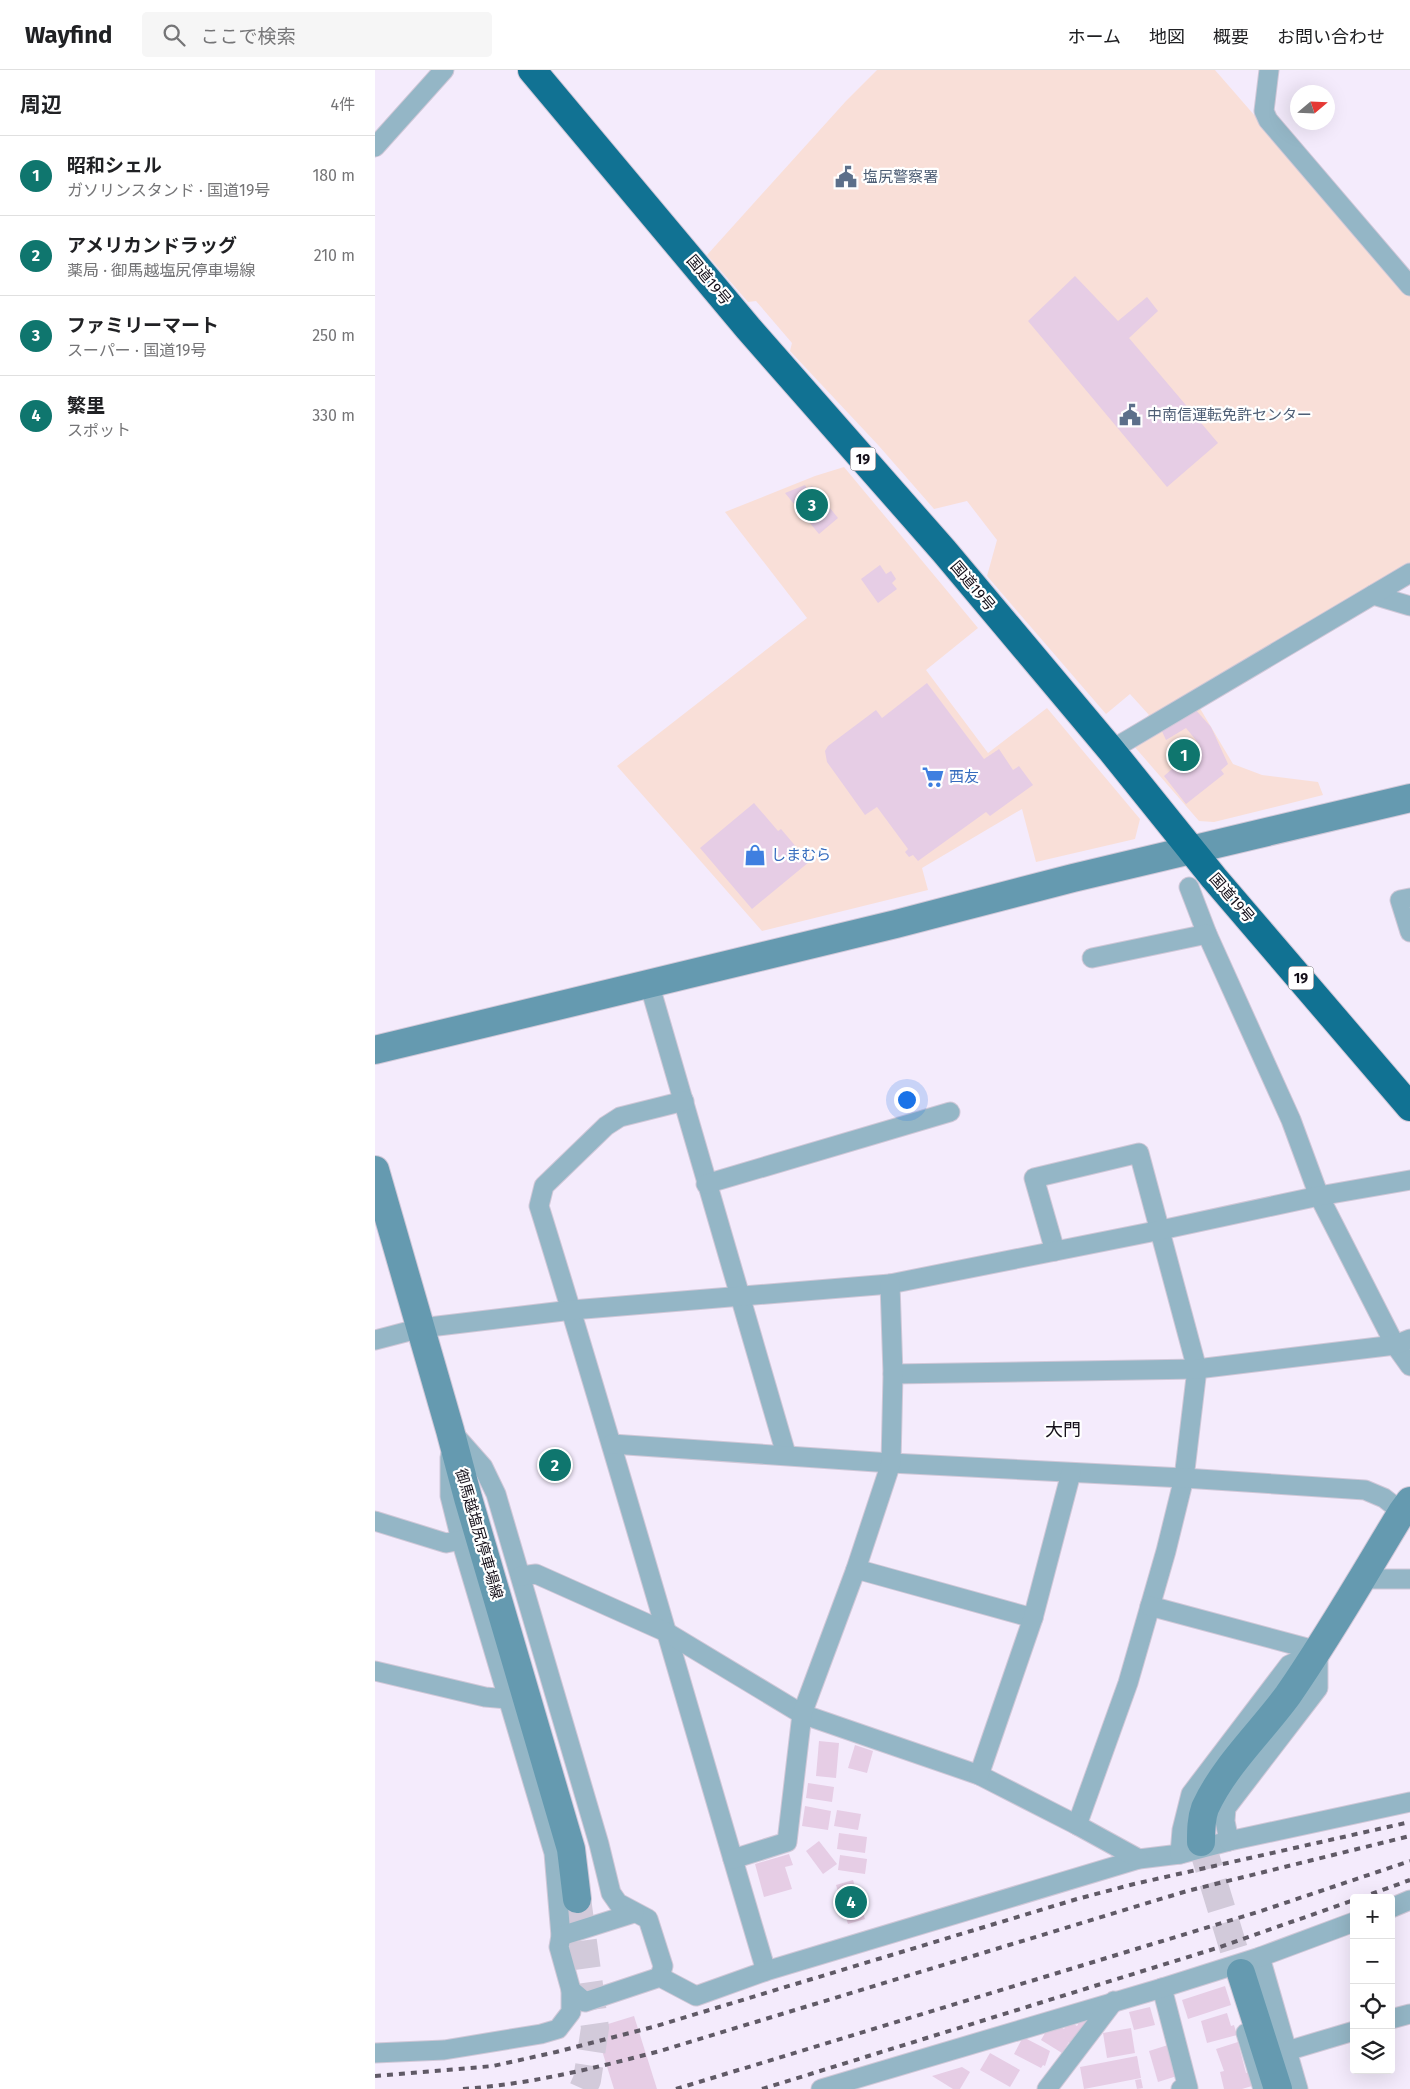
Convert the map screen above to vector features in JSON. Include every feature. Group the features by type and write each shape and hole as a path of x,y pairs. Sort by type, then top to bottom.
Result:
{"highway":[{"name":"国道19号","path":"532,70 749,328 944,551 1111,750 1191,850 1410,1106"}],"street":[{"path":"375,147 444,70"},
{"path":"1269,70 1265,111 1268,120 1410,286"},
{"path":"1111,750 1410,573"},
{"path":"1373,595 1410,606"},
{"path":"375,1050 1410,798"},
{"path":"1189,887 1207,934 1291,1120 1319,1196 1403,1342 1410,1366"},
{"path":"1410,898 1399,900 1410,932"},
{"path":"1092,958 1207,934"},
{"path":"649,983 785,1454"},
{"path":"684,1101 620,1117 606,1126 544,1186 539,1206 613,1444 666,1632 767,1972"},
{"path":"706,1184 950,1112"},
{"path":"1055,1251 1034,1178 1139,1152 1197,1369 1184,1478 1128,1683 1077,1825"},
{"name":"御馬越塩尻停車場線","path":"375,1170 451,1430 468,1498 571,1849 577,1899"},
{"path":"375,1340 421,1328 572,1310 890,1284 1161,1230 1319,1196 1410,1180"},
{"path":"733,1859 787,1842 802,1714 856,1569 891,1463 893,1374 890,1284"},
{"path":"893,1374 1197,1369 1403,1342"},
{"path":"375,2053 444,2050 541,2034 559,2029 571,2012 571,1990 559,1947 561,1936 554,1854 461,1540 450,1496 451,1430"},
{"path":"451,1430 483,1467 496,1494 599,1844 611,1893 618,1903 648,1919 663,1966 660,1978"},
{"path":"613,1444 785,1454 891,1463 1184,1478 1365,1490 1406,1506 1318,1651 1280,1706 1222,1780 1205,1809 1201,1826 1191,1848"},
{"path":"979,1776 1033,1618 1071,1473"},
{"path":"375,1520 446,1543 461,1540"},
{"path":"856,1569 1033,1618"},
{"path":"521,1576 536,1574 666,1632 802,1714 979,1776 1077,1825 1139,1859"},
{"path":"1361,1579 1410,1579"},
{"path":"1150,1606 1318,1651"},
{"path":"1229,1841 1225,1821 1227,1808 1318,1688 1318,1651"},
{"path":"375,1671 485,1697 508,1699"},
{"path":"571,1990 585,2002 660,1978 696,1996 767,1972 1139,1859 1410,1802"},
{"path":"1395,1906 1410,1900"},
{"path":"561,1936 634,1912"},
{"path":"821,2089 1114,2000 1242,1966 1350,1924"},
{"path":"1242,1966 1287,2051 1299,2089"},
{"path":"1242,1966 1263,2089"},
{"path":"1242,1966 1278,2089"},
{"path":"1162,1988 1188,2088 1181,2089"},
{"path":"1047,2089 1114,2000"},
{"path":"1395,2018 1410,2014"},
{"path":"1287,2051 1350,2032"}],"shaded area":[{"name":"中南信運転免許センター","path":"877,70 1215,70 1410,294 1410,567 1125,736 1149,715 1130,694 1106,714 987,576 997,540 967,501 934,509 879,446 790,351 792,343 756,301 748,302 707,255 846,101"},
{"path":"844,467 978,628 926,670 988,753 1047,708 1140,819 1135,839 1036,862 1022,809 922,868 928,890 762,931 617,766 807,618 725,512 815,476"},
{"path":"1198,705 1233,764 1262,775 1318,782 1323,795 1214,822 1199,821 1133,745"}],"building":[{"path":"1075,276 1118,321 1147,297 1158,311 1129,338 1218,443 1167,487 1028,321"},
{"path":"805,485 807,489 812,486 838,518 819,534 785,493"},
{"path":"880,565 886,574 891,571 896,579 892,583 897,589 878,603 861,579"},
{"name":"西友","path":"927,683 984,759 999,749 1013,770 1019,766 1033,785 990,816 986,812 918,861 913,855 909,857 905,852 908,849 877,807 865,815 827,762 825,751 828,746 876,710 882,718"},
{"path":"1194,708 1211,727 1228,764 1221,770 1224,774 1186,804 1164,776 1200,745 1186,728 1166,740 1160,727"},
{"name":"しまむら","path":"754,803 778,831 781,829 809,862 752,909 700,848"},
{"path":"819,1741 839,1743 836,1778 816,1776"},
{"path":"855,1745 873,1751 867,1773 848,1768"},
{"path":"808,1783 834,1787 832,1802 806,1798"},
{"path":"805,1806 831,1811 828,1830 802,1826"},
{"path":"837,1810 861,1814 858,1830 834,1826"},
{"path":"839,1833 867,1837 865,1853 837,1849"},
{"path":"819,1841 837,1864 823,1874 806,1851"},
{"path":"789,1854 793,1865 785,1867 792,1889 764,1897 755,1864"},
{"path":"840,1855 867,1859 865,1874 838,1870"},
{"path":"853,1880 865,1919 848,1924 836,1885"},
{"path":"1225,1986 1231,2005 1188,2019 1182,2000"},
{"path":"1150,2007 1155,2025 1134,2030 1129,2012"},
{"path":"1227,2013 1231,2026 1234,2025 1237,2035 1207,2043 1201,2021"},
{"path":"634,2016 657,2089 614,2089 595,2028"},
{"path":"1082,2017 1087,2019 1072,2044 1069,2042 1062,2053 1041,2040 1048,2028 1053,2031 1057,2025 1064,2029 1069,2021 1077,2026"},
{"path":"1131,2028 1135,2053 1107,2058 1103,2033"},
{"path":"1023,2037 1050,2051 1045,2066 1043,2065 1041,2068 1014,2054"},
{"path":"1238,2042 1246,2073 1249,2072 1252,2086 1242,2089 1224,2089 1220,2072 1224,2071 1216,2049"},
{"path":"1168,2045 1177,2076 1158,2082 1149,2051"},
{"path":"990,2053 1020,2070 1010,2087 980,2070"},
{"path":"1137,2056 1141,2078 1084,2089 1080,2067"},
{"path":"962,2067 970,2072 960,2089 953,2089 932,2076"},
{"path":"1141,2079 1143,2088 1137,2089 1135,2080"}],"tunnel":[{"path":"1201,1842 1241,1973"},
{"path":"577,1899 595,2028 587,2080 583,2089"}],"railway":[{"path":"375,2076 493,2066 556,2052 653,2027 1077,1899 1134,1884 1410,1822"},
{"path":"463,2089 538,2079 660,2051 1187,1891 1410,1836"},
{"path":"676,2089 1261,1911 1410,1861"},
{"path":"1371,1894 1410,1880"},
{"path":"762,2089 1217,1948 1350,1901"}],"place":[{"name":"塩尻警察署","path":"846,177"},
{"name":"中南信運転免許センター","path":"1130,415"},
{"name":"ファミリーマート","path":"812,505"},
{"name":"昭和シェル","path":"1184,755"},
{"name":"西友","path":"933,777"},
{"name":"しまむら","path":"755,855"},
{"name":"アメリカンドラッグ","path":"555,1465"},
{"name":"繁里","path":"851,1902"}],"district":[{"name":"大門","path":"1063,1430"}]}
